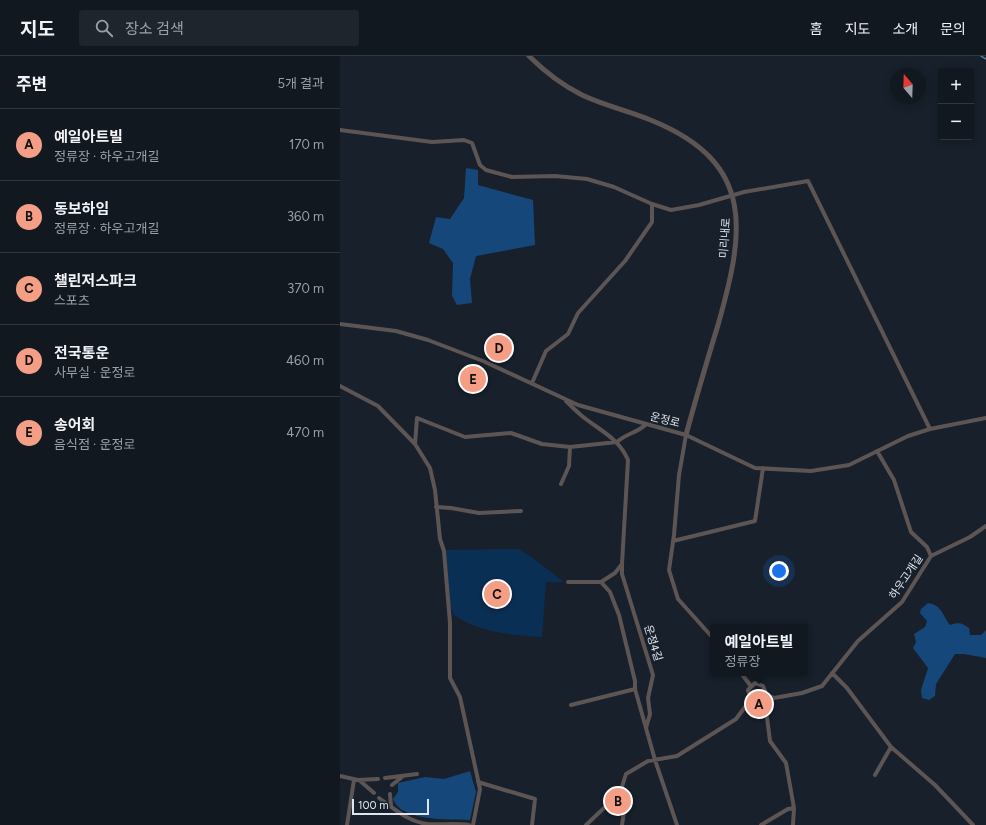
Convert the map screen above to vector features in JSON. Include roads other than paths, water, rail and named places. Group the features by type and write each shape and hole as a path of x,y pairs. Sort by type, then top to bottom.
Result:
{"street":[{"name":"미리내로","path":"529,56 539,66 582,95 654,121 689,138 706,152 722,173 732,196 736,209 738,236 734,260 728,289 686,435"},
{"path":"340,130 432,142 464,140 472,143 480,165 486,170 512,177 555,176 587,179 614,187 664,208 679,209 732,196 808,181 930,429"},
{"path":"532,384 546,351 568,334 578,313 625,261 652,222 652,204"},
{"name":"운정로","path":"340,324 396,331 428,340 483,361 578,405 645,425 686,435 755,468 811,472 849,465 908,436 930,429 986,418"},
{"path":"340,386 378,406 415,444 430,468 440,539 444,551 450,623 450,678 462,703 480,789 473,825"},
{"name":"운정4길","path":"563,398 582,416 617,442 624,450 628,460 622,574 653,675 648,698 650,714 646,728"},
{"path":"415,444 416,418 465,437 512,434 542,444 570,447 617,442 622,437 639,431 645,425"},
{"path":"686,435 679,475 669,570 678,599 710,635"},
{"path":"561,484 569,466 570,447"},
{"name":"하우고개길","path":"765,695 774,698 802,693 822,686 858,641 902,602 930,556 927,548 911,532 894,480 877,451"},
{"path":"673,541 755,521 763,468"},
{"path":"436,507 479,513 521,511"},
{"path":"930,556 970,537 986,526"},
{"path":"568,582 601,582 615,573 622,564"},
{"name":"운정4길","path":"601,582 610,592 619,615 635,681 635,688 646,728 677,825"},
{"path":"832,673 847,688 891,747 935,785 973,825"},
{"path":"743,676 750,686"},
{"path":"751,699 748,690 750,686 755,683 763,686 765,695 762,700"},
{"path":"571,705 635,688"},
{"path":"751,699 754,701 762,700"},
{"path":"586,825 620,793 626,774 648,761 677,756 736,719 751,699"},
{"path":"762,700 766,710 770,741 786,763 794,808 793,825"},
{"path":"875,775 891,747"},
{"path":"385,778 417,774"},
{"path":"340,776 356,780 378,779"},
{"path":"392,785 402,777"},
{"path":"356,780 374,794"},
{"path":"346,825 356,780"},
{"path":"478,782 535,799 532,825"},
{"path":"620,793 624,812 622,825"},
{"path":"390,794 391,806"},
{"path":"379,798 406,817 428,824 454,823 469,825"},
{"path":"761,825 788,809 794,808"}],"waterway":[{"path":"981,56 986,59"}],"place":[{"name":"전국통운","path":"499,348"},
{"name":"송어회","path":"473,379"},
{"name":"챌린저스파크","path":"497,594"},
{"name":"예일아트빌","path":"759,704"},
{"name":"동보하임","path":"618,801"}]}
